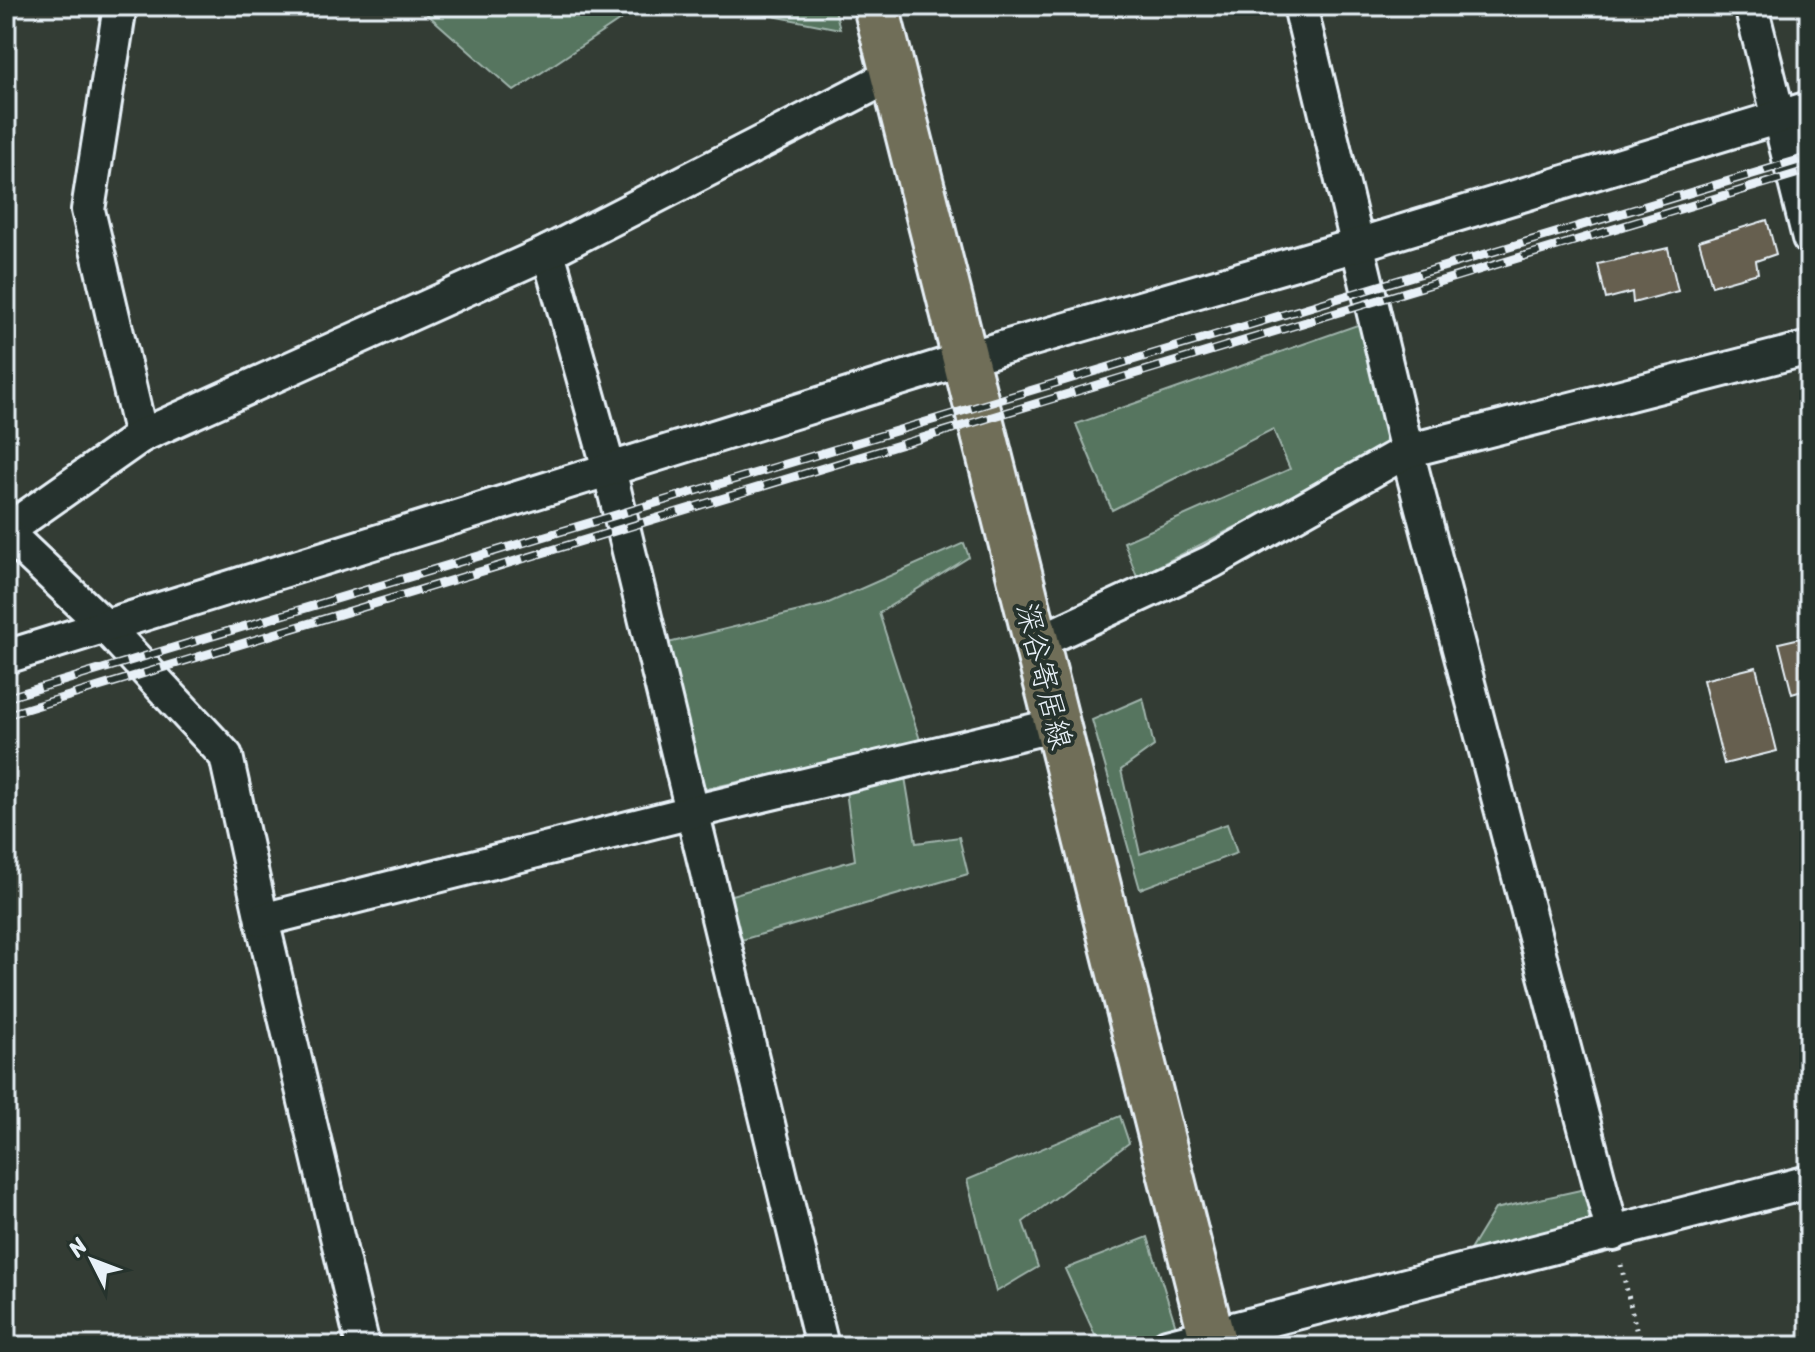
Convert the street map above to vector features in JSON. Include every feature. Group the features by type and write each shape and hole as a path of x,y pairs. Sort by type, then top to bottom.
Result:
{"main road":[{"name":"深谷寄居線","path":"876,6 1213,1341"}],"street":[{"path":"120,6 88,210 141,436"},
{"path":"1300,6 1407,451 1613,1234"},
{"path":"1751,6 1794,113 1809,238"},
{"path":"363,1346 226,756 105,626 6,532 141,436 548,252 894,74"},
{"path":"6,657 964,359 1794,113"},
{"path":"548,252 609,469 822,1346"},
{"path":"1036,643 1211,562 1407,451 1809,348"},
{"path":"262,920 1056,725"},
{"path":"1167,1346 1213,1341 1809,1182"}],"path":[{"path":"1613,1234 1640,1346"}],"green space":[{"path":"418,6 641,6 514,91"},
{"path":"721,6 834,6 840,29"},
{"path":"1363,323 1396,445 1137,577 1124,542 1290,469 1273,429 1112,510 1076,424"},
{"path":"964,543 969,557 879,613 921,743 700,790 664,644 824,605"},
{"path":"1143,698 1154,746 1121,770 1140,854 1227,824 1237,853 1140,889 1092,720"},
{"path":"905,777 916,843 959,837 968,874 738,941 728,896 855,860 846,791"},
{"path":"1120,1116 1129,1143 1023,1222 1038,1267 996,1292 967,1180"},
{"path":"1585,1189 1590,1226 1467,1255 1495,1209"},
{"path":"1148,1237 1177,1330 1099,1344 1065,1269"}],"building":[{"path":"1767,220 1776,254 1756,261 1758,273 1712,286 1699,241"},
{"path":"1668,248 1678,291 1633,303 1632,292 1606,299 1598,264"},
{"path":"1809,636 1809,689 1792,694 1779,643"},
{"path":"1756,667 1777,751 1724,764 1703,680"}],"railway":[{"path":"6,698 1809,157"},
{"path":"6,715 1809,170"}]}
